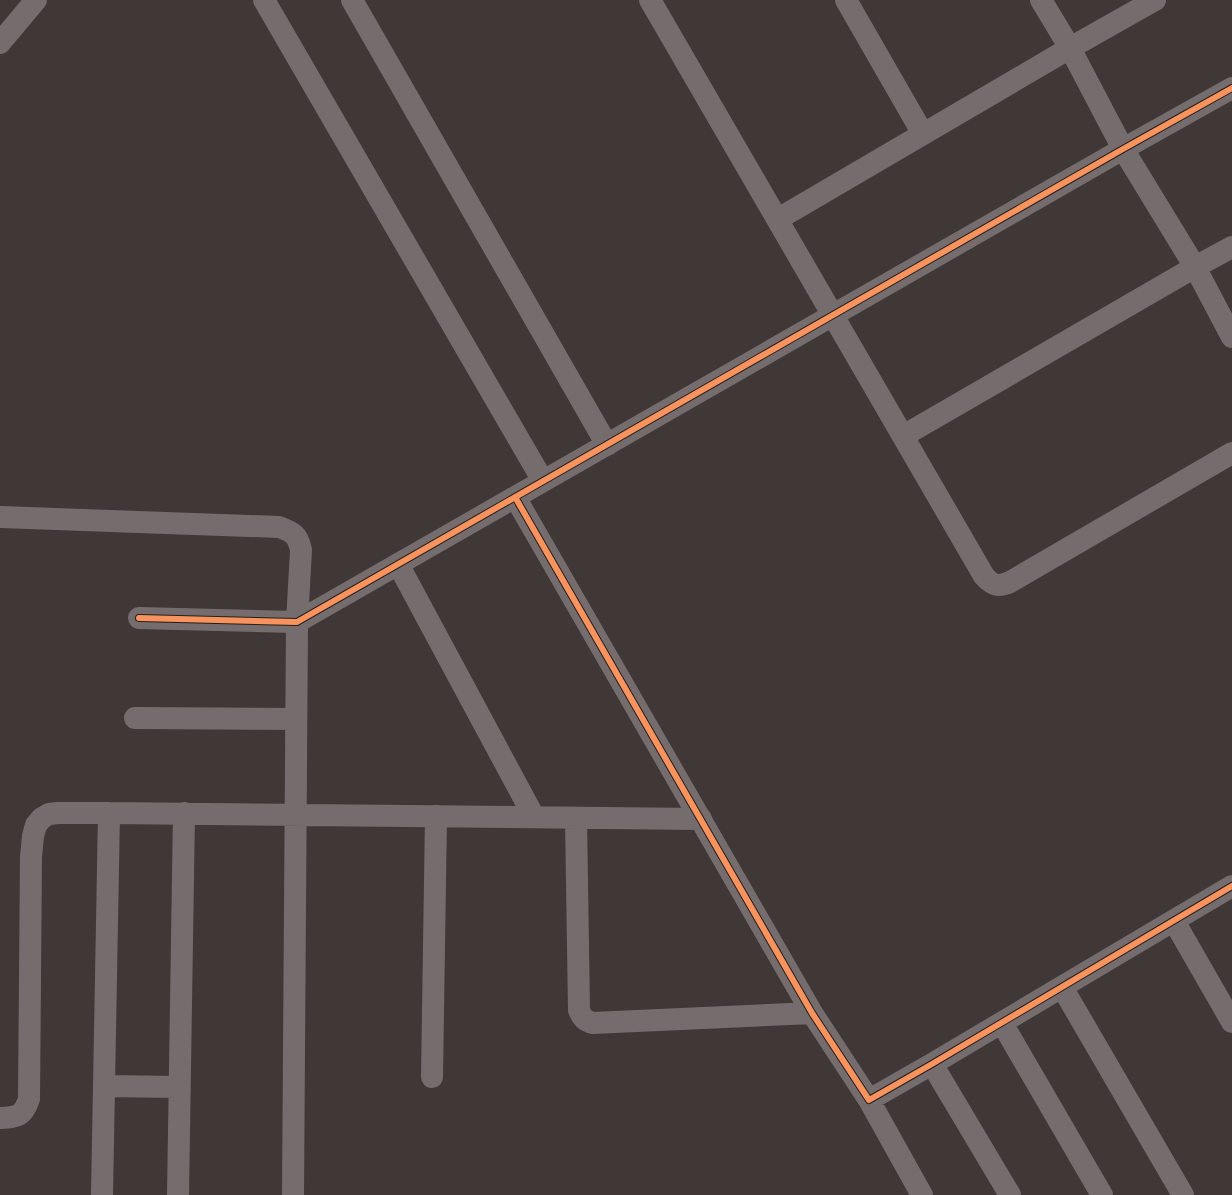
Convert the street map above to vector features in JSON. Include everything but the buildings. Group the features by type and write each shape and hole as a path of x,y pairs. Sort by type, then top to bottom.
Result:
{"street":[{"path":"0,44 36,0"},
{"path":"264,0 543,481"},
{"path":"352,0 607,445"},
{"path":"650,0 984,576 989,582 997,586 1010,582 1232,453"},
{"path":"846,0 923,134"},
{"path":"1041,0 1070,48 1123,149 1195,267 1232,337"},
{"path":"778,219 1155,0"},
{"path":"139,618 297,622 1232,88"},
{"path":"903,436 1232,247"},
{"path":"514,497 812,1013 869,1100 922,1195"},
{"path":"0,517 279,528 290,531 296,536 300,544 301,550 297,622 293,1195"},
{"path":"398,564 534,817"},
{"path":"135,718 296,719"},
{"path":"102,1195 109,813"},
{"path":"0,1118 20,1115 26,1108 29,1099 32,836 36,825 48,814 295,814 701,819"},
{"path":"178,1195 184,814"},
{"path":"432,1077 436,816"},
{"path":"576,818 579,1010 584,1019 594,1023 812,1013"},
{"path":"869,1100 1002,1023 1232,886"},
{"path":"1174,921 1232,1022"},
{"path":"1062,987 1183,1195"},
{"path":"1002,1023 1102,1195"},
{"path":"932,1064 1010,1195"},
{"path":"104,1086 179,1087"}],"cycle path":[{"path":"139,618 297,622 1232,88"},
{"path":"515,497 812,1013 869,1100 1232,886"}]}
